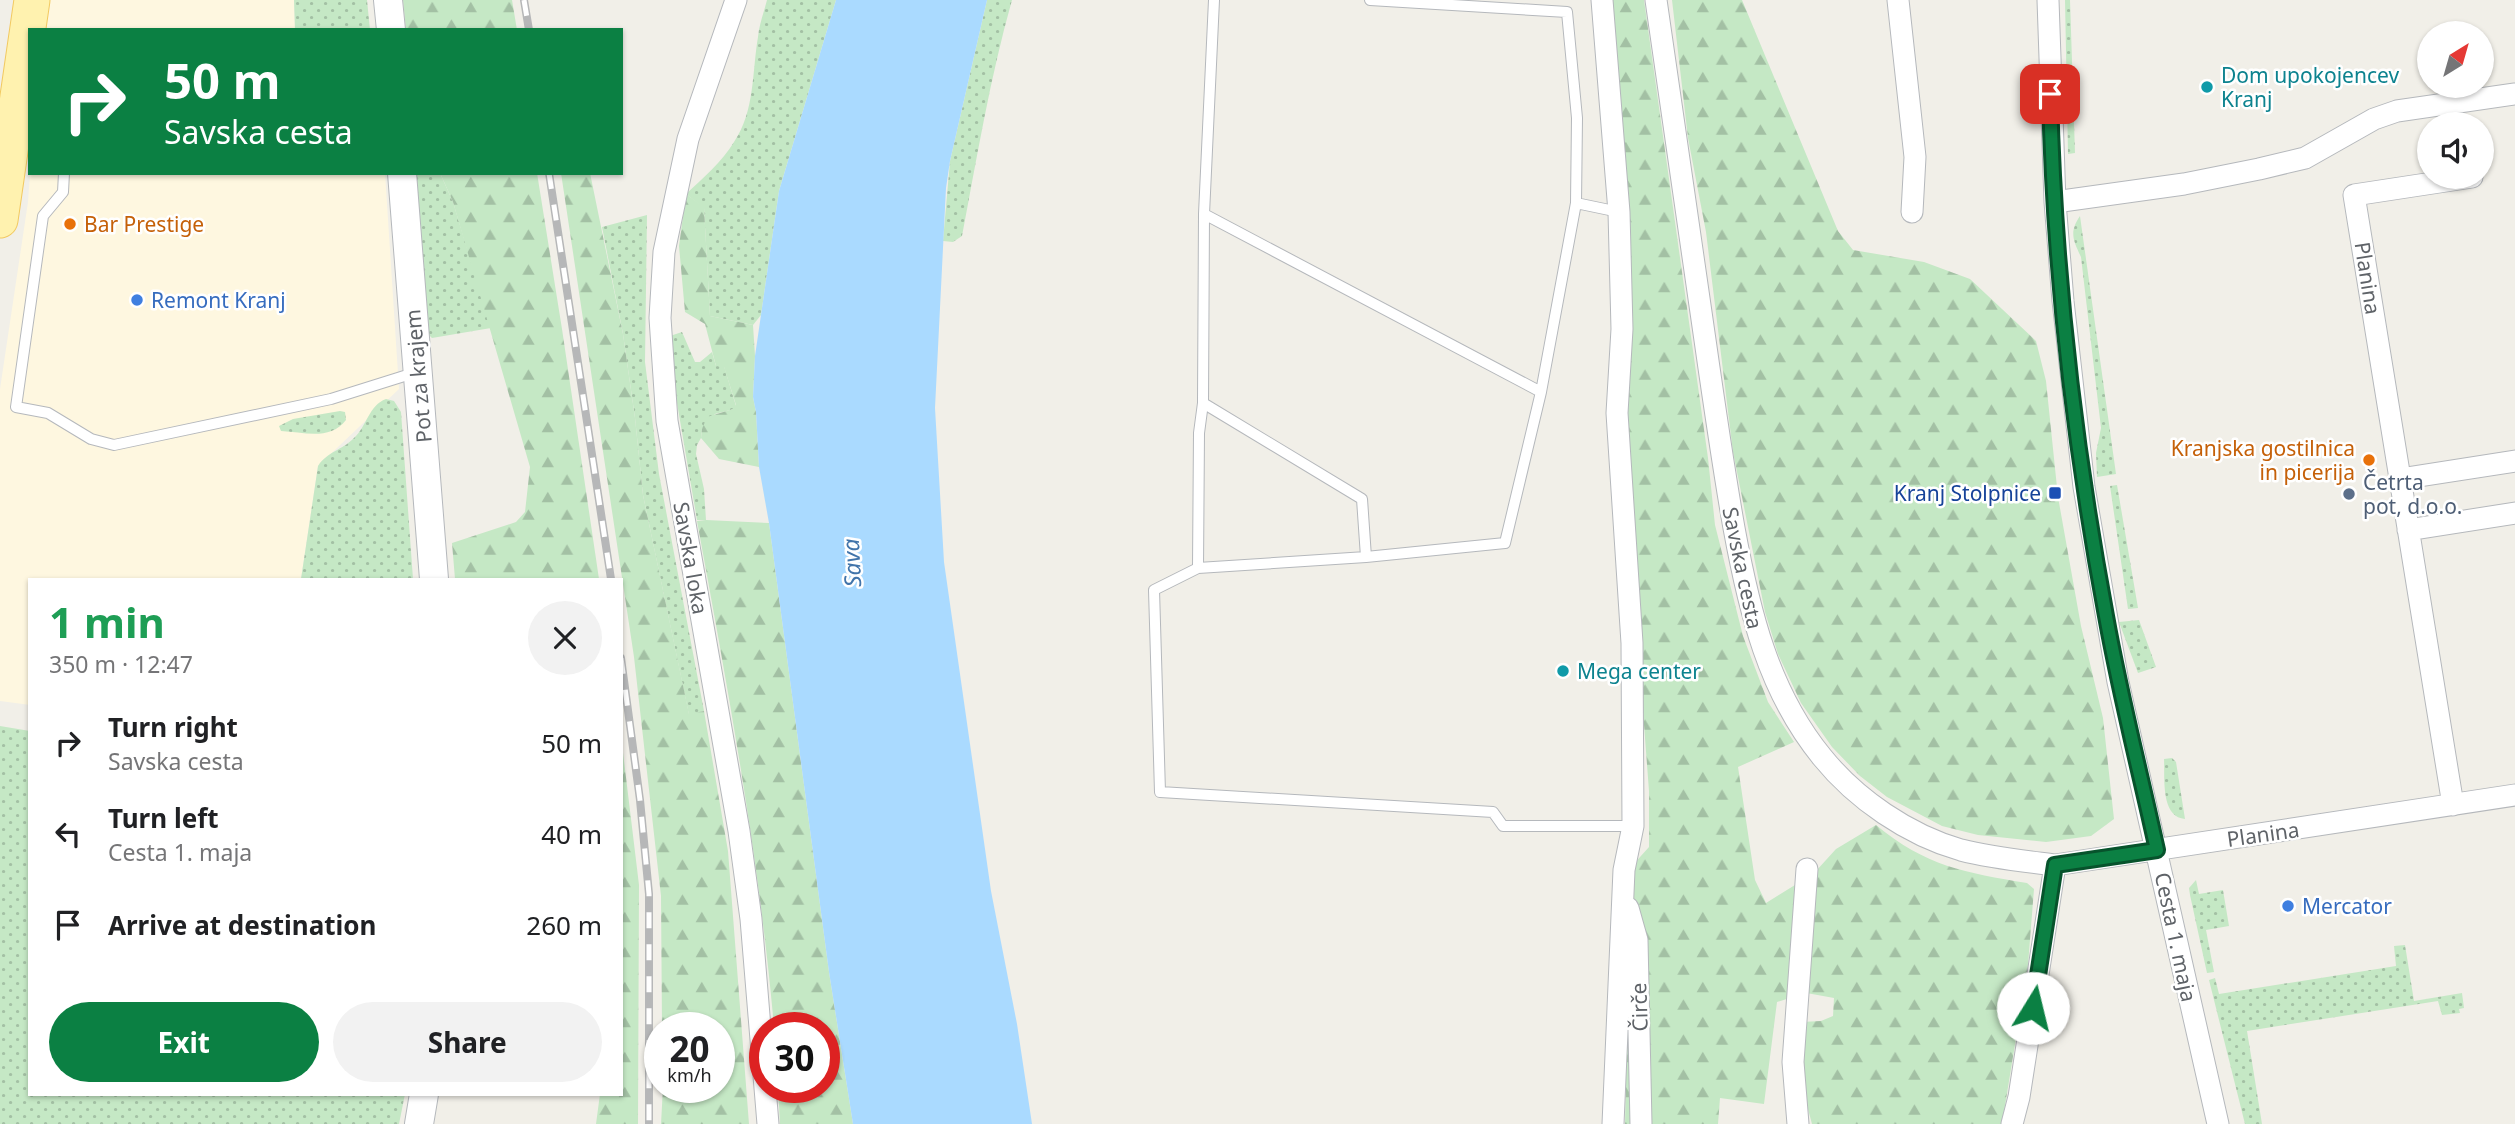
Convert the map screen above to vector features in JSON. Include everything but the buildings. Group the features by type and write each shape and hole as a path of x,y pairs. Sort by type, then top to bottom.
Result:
{"main road":[{"path":"0,220 18,78 32,0"}],"street":[{"path":"388,0 391,28"},
{"name":"Savska loka","path":"736,0 705,85 685,152 664,252 660,318 667,421 739,831 751,919 768,1124"},
{"path":"1602,0 1619,212 1622,328 1617,413 1632,643 1633,825 1624,870 1613,1124"},
{"name":"Savska cesta","path":"1656,0 1728,498 1745,590 1759,642 1775,680 1801,727 1822,758 1847,784 1882,811 1919,833 1959,849 2005,859 2055,865 2157,850"},
{"path":"1898,0 1915,157 1912,212"},
{"name":"Cesta 1. maja","path":"2048,0 2055,202 2084,487 2118,682 2218,1124"},
{"path":"2055,202 2184,184 2259,169 2305,158 2374,120 2397,111 2515,94"},
{"name":"Pot za krajem","path":"401,175 434,578"},
{"name":"Planina","path":"2417,185 2354,195 2453,805"},
{"path":"2400,479 2515,461"},
{"path":"2408,530 2515,513"},
{"name":"Planina","path":"2157,850 2515,795"},
{"path":"2012,1124 2020,1097 2055,865"},
{"path":"1798,1124 1793,1062 1807,869"},
{"name":"Čirče","path":"1623,892 1637,940 1641,1124"},
{"path":"419,1124 424,1096"}],"lane":[{"path":"1198,569 1199,433 1203,403 1204,214 1214,0"},
{"path":"1370,0 1567,12 1577,118 1576,203 1542,392 1504,542 1366,557 1198,569 1154,590 1160,792 1493,812 1503,825 1633,825"},
{"path":"64,175 63,192 43,216 16,407 48,413 91,439 114,445 331,399 417,372"},
{"path":"1576,203 1619,212"},
{"path":"1204,214 1542,392"},
{"path":"1203,403 1362,499 1366,557"}],"shaded area":[{"path":"46,0 294,0 295,28 43,28"},
{"path":"30,175 385,175 399,389 318,466 301,578 28,578 28,705 0,701 0,389"}],"green space":[{"path":"294,0 367,0 370,28 295,28"},
{"path":"403,0 512,0 517,28 406,28"},
{"path":"767,0 836,0 779,191 761,315 753,325 710,316 704,208 686,194 712,170 741,130 752,91 759,32"},
{"path":"987,0 1012,0 990,88 962,236 953,242 943,241 950,161"},
{"path":"1607,0 1644,0 1715,525 1743,636 1768,702 1794,742 1738,767 1755,880 1766,903 1795,885 1799,893 1790,998 1777,1002 1764,1104 1720,1098 1718,1124 1625,1124 1631,867 1649,847 1649,791 1637,632"},
{"path":"1672,0 1742,0 1838,231 1853,250 1924,262 1970,279 2036,341 2046,381 2058,497 2081,626 2103,718 2114,819 2091,836 2046,842 1978,835 1942,826 1887,797 1860,776 1832,747 1801,703 1778,654 1765,612 1733,452 1706,232 1688,138"},
{"path":"2065,0 2070,0 2075,153 2068,154"},
{"path":"416,175 441,175 453,202 491,328 432,338 427,333"},
{"path":"441,175 537,175 599,578 455,578 452,543 516,522 525,512 530,467 453,202"},
{"path":"561,175 590,175 623,334 643,495 689,714 704,711 728,851 749,1124 661,1124 662,1103 735,1103 735,1012 662,1012 661,896 623,578"},
{"path":"686,194 704,207 710,316 753,325 753,397 759,467 719,459 701,438 707,417 733,409 736,405 724,367 716,366 705,324 685,312 679,246"},
{"path":"647,215 645,362 659,474 704,711 689,715 643,495 623,334 602,227"},
{"path":"2080,216 2116,474 2097,477 2096,453 2101,428 2081,257 2073,236"},
{"path":"682,332 695,362 700,362 712,352 716,366 724,366 736,406 715,414 702,429 697,445 706,520 697,520 677,403 670,336"},
{"path":"386,399 394,401 401,412 413,578 301,578 318,466 326,457 354,438 380,402"},
{"path":"345,412 346,420 340,427 324,433 281,431 279,426 293,419"},
{"path":"2117,485 2138,608 2128,609 2110,486"},
{"path":"697,521 769,523 835,1012 773,1012 751,836"},
{"path":"2139,620 2156,667 2138,673 2119,622"},
{"path":"0,726 28,731 28,1096 405,1096 399,1124 0,1124"},
{"path":"623,753 639,885 638,1124 596,1124 600,1096 623,1096"},
{"path":"2172,758 2176,762 2185,819 2177,817 2171,811 2166,795 2164,759"},
{"path":"1876,825 1929,859 1965,871 2027,883 2034,889 2028,965 2002,1124 1812,1124 1805,1098 1801,1022 1821,1021 1833,1016 1834,998 1801,992 1816,871 1836,849"},
{"path":"2196,880 2199,894 2223,890 2229,926 2206,930 2214,972 2207,973 2190,895 2189,888"},
{"path":"2405,945 2414,1001 2462,993 2464,1008 2459,1009 2460,1013 2442,1015 2438,1001 2247,1031 2262,1124 2245,1124 2209,980 2215,978 2219,994 2396,966 2394,946"},
{"path":"840,1042 853,1124 780,1124 779,1103 840,1103"}],"water":[{"name":"Sava","path":"836,0 987,0 946,188 935,408 944,562 991,891 1017,1024 1032,1124 853,1124 840,1042 840,1012 835,1012 829,972 769,523 759,467 753,397 755,356 779,191"}],"railway":[{"path":"524,0 529,28"},
{"path":"549,175 611,578"},
{"path":"623,673 649,894 649,1124"}],"place":[{"name":"Dom upokojencev Kranj","path":"2207,87"},
{"name":"Bar Prestige","path":"70,224"},
{"name":"Remont Kranj","path":"137,300"},
{"name":"Kranjska gostilnica in picerija","path":"2369,460"},
{"name":"Kranj Stolpnice","path":"2055,493"},
{"name":"Četrta pot, d.o.o.","path":"2349,494"},
{"name":"Mega center","path":"1563,671"},
{"name":"Mercator","path":"2288,906"}],"route":[{"path":"2033,1008 2055,865 2157,850 2118,682 2084,487 2063,301 2050,94"}]}
